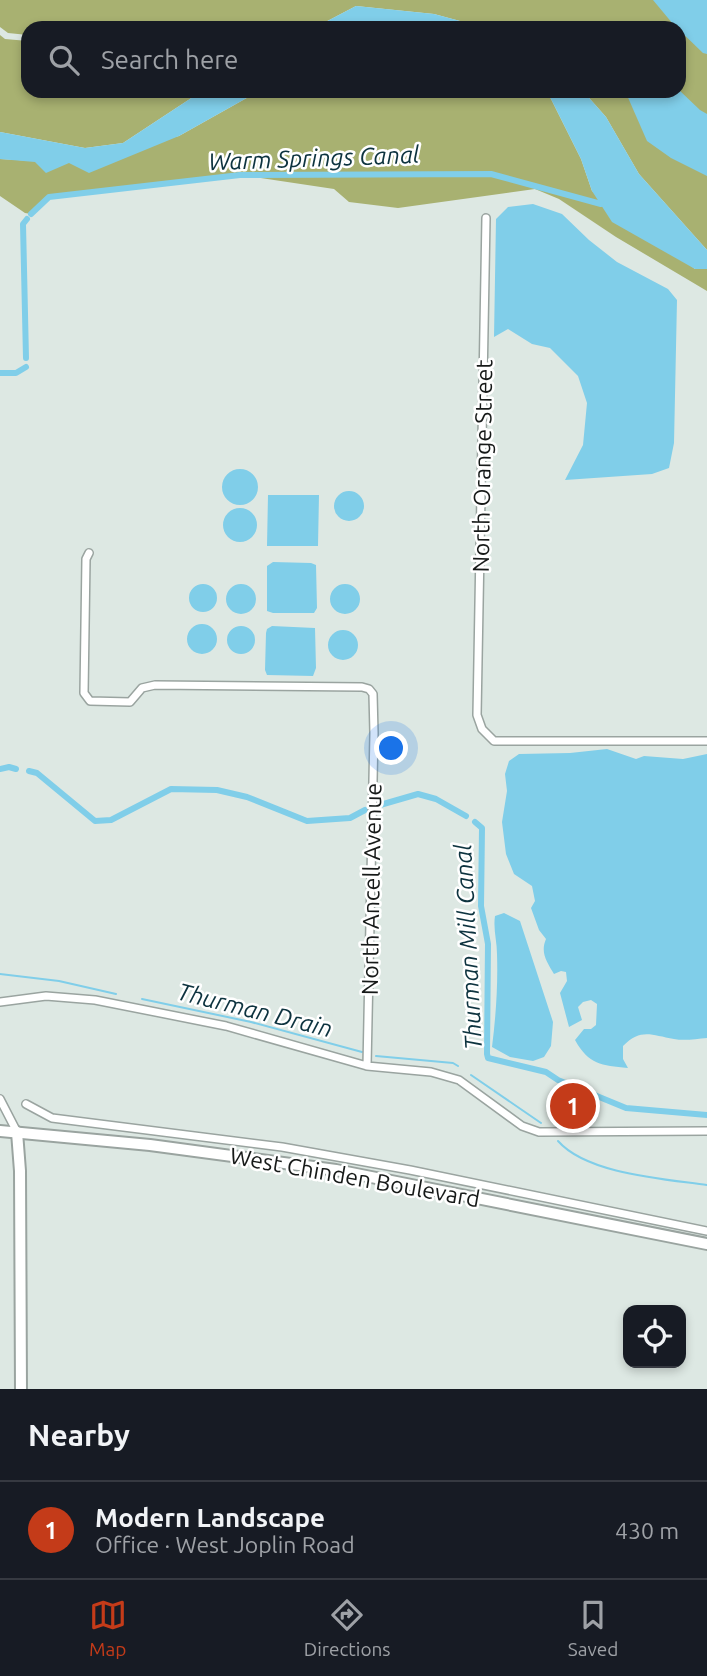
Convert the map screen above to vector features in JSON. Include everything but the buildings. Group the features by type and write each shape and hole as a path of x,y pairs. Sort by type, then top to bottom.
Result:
{"main road":[{"name":"West Chinden Boulevard","path":"0,1131 150,1144 336,1170 707,1244"},
{"path":"17,1132 20,1171 21,1389"}],"street":[{"name":"North Orange Street","path":"486,218 477,715 482,729 494,741 707,741"},
{"name":"North Ancell Avenue","path":"89,553 86,559 84,692 90,701 130,702 142,688 155,685 362,687 373,694 367,1066"},
{"path":"0,1002 46,996 95,1000 226,1026 367,1066 431,1072 459,1080 522,1126 539,1132 707,1131"},
{"path":"0,1099 17,1132"},
{"path":"26,1104 52,1118 294,1149 707,1231"}],"green space":[{"path":"0,0 707,0 707,250 639,174 606,117 589,98 686,98 686,21 460,21 434,14 356,6 327,21 21,21 21,34 8,33 0,27"},
{"path":"0,35 5,39 21,40 21,98 191,98 123,143 85,148 0,132"},
{"path":"247,98 550,98 581,159 592,191 695,269 707,269 707,291 616,237 559,199 535,189 398,208 349,202 334,189 240,175 49,197 31,214 25,213 0,196 0,159 69,163 179,136"}],"water":[{"path":"653,0 707,0 707,54 686,37 686,21 670,21"},
{"path":"356,6 434,14 460,21 327,21"},
{"path":"686,97 707,114 707,176 671,158 647,141 628,98"},
{"path":"191,98 247,98 179,136 89,173 69,163 46,173 35,162 0,159 0,132 85,148 123,143"},
{"path":"550,98 589,98 606,117 639,174 707,250 707,269 695,269 612,222 592,191 581,159"},
{"path":"533,204 562,214 617,262 668,289 677,300 674,443 669,468 652,474 565,480 583,445 587,403 578,376 550,348 532,344 508,329 494,337 496,219 508,207"},
{"path":"240,469 252,475 258,487 252,499 240,505 228,499 222,487 228,475"},
{"path":"349,491 359,496 364,506 359,516 349,521 339,516 334,506 339,496"},
{"path":"268,495 319,495 318,546 267,546"},
{"path":"240,508 252,513 257,525 252,537 240,542 228,537 223,525 228,513"},
{"path":"273,562 316,565 317,608 314,613 267,611 267,566"},
{"path":"203,584 213,588 217,598 213,608 203,612 193,608 189,598 193,588"},
{"path":"241,584 251,589 256,599 251,609 241,614 231,609 226,599 231,589"},
{"path":"345,584 355,589 360,599 355,609 345,614 335,609 330,599 335,589"},
{"path":"202,624 208,625 216,633 216,645 208,653 202,654 196,653 188,645 187,639 188,633 196,625"},
{"path":"241,626 251,630 255,640 251,650 241,654 231,650 227,640 231,630"},
{"path":"272,626 315,628 316,668 313,676 267,675 266,633"},
{"path":"343,630 353,635 358,645 353,655 343,660 333,655 328,645 333,635"},
{"path":"607,749 636,759 644,756 683,759 707,754 707,1038 682,1040 647,1034 635,1037 623,1046 623,1059 628,1068 610,1066 591,1059 575,1040 584,1029 591,1029 596,1025 597,1004 591,1000 583,1002 578,1007 582,1020 569,1027 560,993 567,981 566,972 554,974 547,961 544,953 546,939 539,930 531,908 535,901 532,886 514,874 506,854 502,822 507,791 505,774 509,761 519,754"},
{"path":"504,913 520,921 553,1022 551,1046 544,1057 533,1061 510,1057 492,1047 497,977 495,916"}],"waterway":[{"name":"Warm Springs Canal","path":"31,214 49,197 240,175 491,174 601,204"},
{"name":"Warm Springs Canal","path":"26,358 23,224 27,219"},
{"name":"Warm Springs Canal","path":"0,373 16,373 26,367"},
{"name":"Thurman Mill Canal","path":"0,769 16,769"},
{"name":"Thurman Mill Canal","path":"29,771 37,773 95,821 111,820 171,789 217,790 247,797 307,821 350,818 365,810"},
{"name":"Thurman Mill Canal","path":"380,805 418,794 436,799 466,816"},
{"name":"Thurman Mill Canal","path":"475,822 482,828 481,906 488,944 488,1058 546,1072 558,1080 626,1108 707,1115"},
{"name":"Thurman Drain","path":"0,974 59,981 116,994"},
{"name":"Thurman Drain","path":"142,999 251,1022 362,1052"},
{"name":"Thurman Drain","path":"376,1056 453,1063 458,1066"},
{"name":"Thurman Drain","path":"471,1075 541,1123"},
{"name":"Thurman Drain","path":"558,1141 587,1161 607,1168 707,1185"}],"place":[{"name":"Modern Landscape","path":"573,1106"}]}
